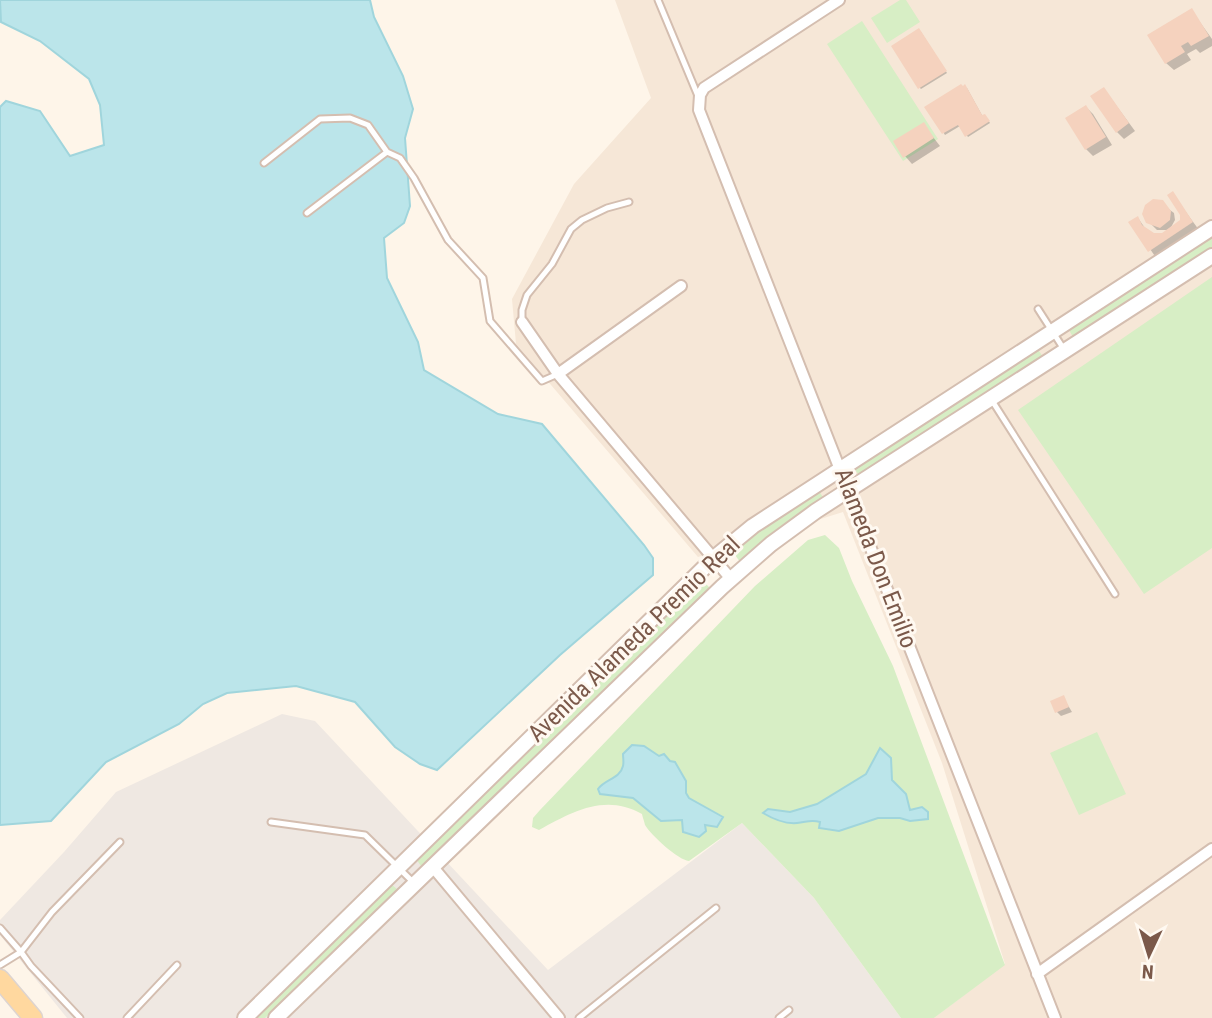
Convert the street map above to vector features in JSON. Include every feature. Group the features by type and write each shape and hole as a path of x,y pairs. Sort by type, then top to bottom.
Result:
{"main road":[{"path":"0,979 33,1018"}],"street":[{"path":"699,99 701,92 708,85 839,0"},
{"name":"Alameda Don Emilio","path":"699,99 699,110 1055,1018"},
{"name":"Avenida Alameda Premio Real","path":"245,1018 714,558 753,526 1212,228"},
{"name":"Avenida Alameda Premio Real","path":"276,1018 771,544 816,511 1212,256"},
{"path":"558,374 681,286"},
{"path":"522,322 558,374 732,579"},
{"path":"1037,974 1212,849"},
{"path":"432,866 559,1018"}],"lane":[{"path":"659,0 699,99"},
{"path":"264,163 320,118 350,118 368,124 387,152 400,158 414,178 448,240 483,278 490,321 542,381 558,374"},
{"path":"307,213 387,152"},
{"path":"522,322 522,310 527,295 552,264 571,229 582,220 607,208 629,202"},
{"path":"1038,309 1065,351"},
{"path":"991,399 1115,594"},
{"path":"271,822 365,835 414,883"},
{"path":"0,965 21,952 52,912 120,842"},
{"path":"579,1018 716,908"},
{"path":"0,928 80,1018"},
{"path":"127,1018 177,965"},
{"path":"779,1018 789,1010"}],"shaded area":[{"path":"615,0 1212,0 1212,1018 934,1018 1005,964 942,763 843,512 698,557 516,344 512,299 574,184 651,98"},
{"path":"282,714 315,721 548,970 742,823 814,898 901,1018 67,1018 0,935 0,920 116,792"}],"green space":[{"path":"900,0 906,0 920,22 887,43 871,18"},
{"path":"862,21 938,139 903,161 827,44"},
{"path":"1212,236 1212,248 1074,339 1069,330"},
{"path":"1212,277 1212,548 1144,594 1018,410"},
{"path":"1037,348 1043,357 860,477 854,468"},
{"path":"819,491 824,499 768,537 740,562 733,552 761,529"},
{"path":"825,535 839,548 893,666 1005,965 934,1018 901,1018 814,898 742,823 689,861 678,856 653,835 645,825 642,814 615,805 589,807 539,830 532,827 533,818 540,810 755,586 808,540"},
{"path":"702,580 711,589 421,866 416,859"},
{"path":"1097,732 1126,794 1079,815 1050,753"},
{"path":"391,884 397,889 265,1018 255,1018"}],"water":[{"path":"0,0 370,0 374,17 403,76 413,109 405,138 410,206 404,223 384,238 387,278 418,342 424,370 498,414 542,424 653,558 653,575 560,655 437,770 420,764 395,747 355,702 296,686 227,693 203,704 179,724 106,762 51,821 0,825 0,107 6,101 40,111 70,156 104,145 100,105 89,79 40,41 1,22"},
{"path":"632,745 644,746 675,762 686,781 689,798 723,817 717,827 705,825 706,831 699,837 683,832 682,820 661,821 633,798 600,794 598,789 621,770 623,754"},
{"path":"880,748 891,758 892,780 906,794 910,810 922,807 928,812 928,819 910,821 878,818 839,831 819,828 820,822 817,821 788,823 763,813 768,809 790,812 817,804 866,774"}],"building":[{"path":"1192,8 1209,36 1191,46 1188,42 1181,46 1185,52 1165,64 1147,35"},
{"path":"919,28 947,71 918,89 891,46"},
{"path":"965,84 982,115 985,114 990,121 965,137 958,125 942,134 924,107"},
{"path":"1104,87 1129,123 1116,133 1090,96"},
{"path":"1086,105 1106,137 1085,150 1065,118"},
{"path":"924,122 934,138 903,158 893,141"},
{"path":"1173,191 1193,222 1148,252 1128,222 1138,216 1142,225 1154,233 1162,233 1180,220 1180,215 1167,195"},
{"path":"1153,199 1163,200 1171,211 1170,220 1160,228 1146,223 1142,214 1145,205"},
{"path":"1064,695 1069,707 1055,713 1050,701"}]}
